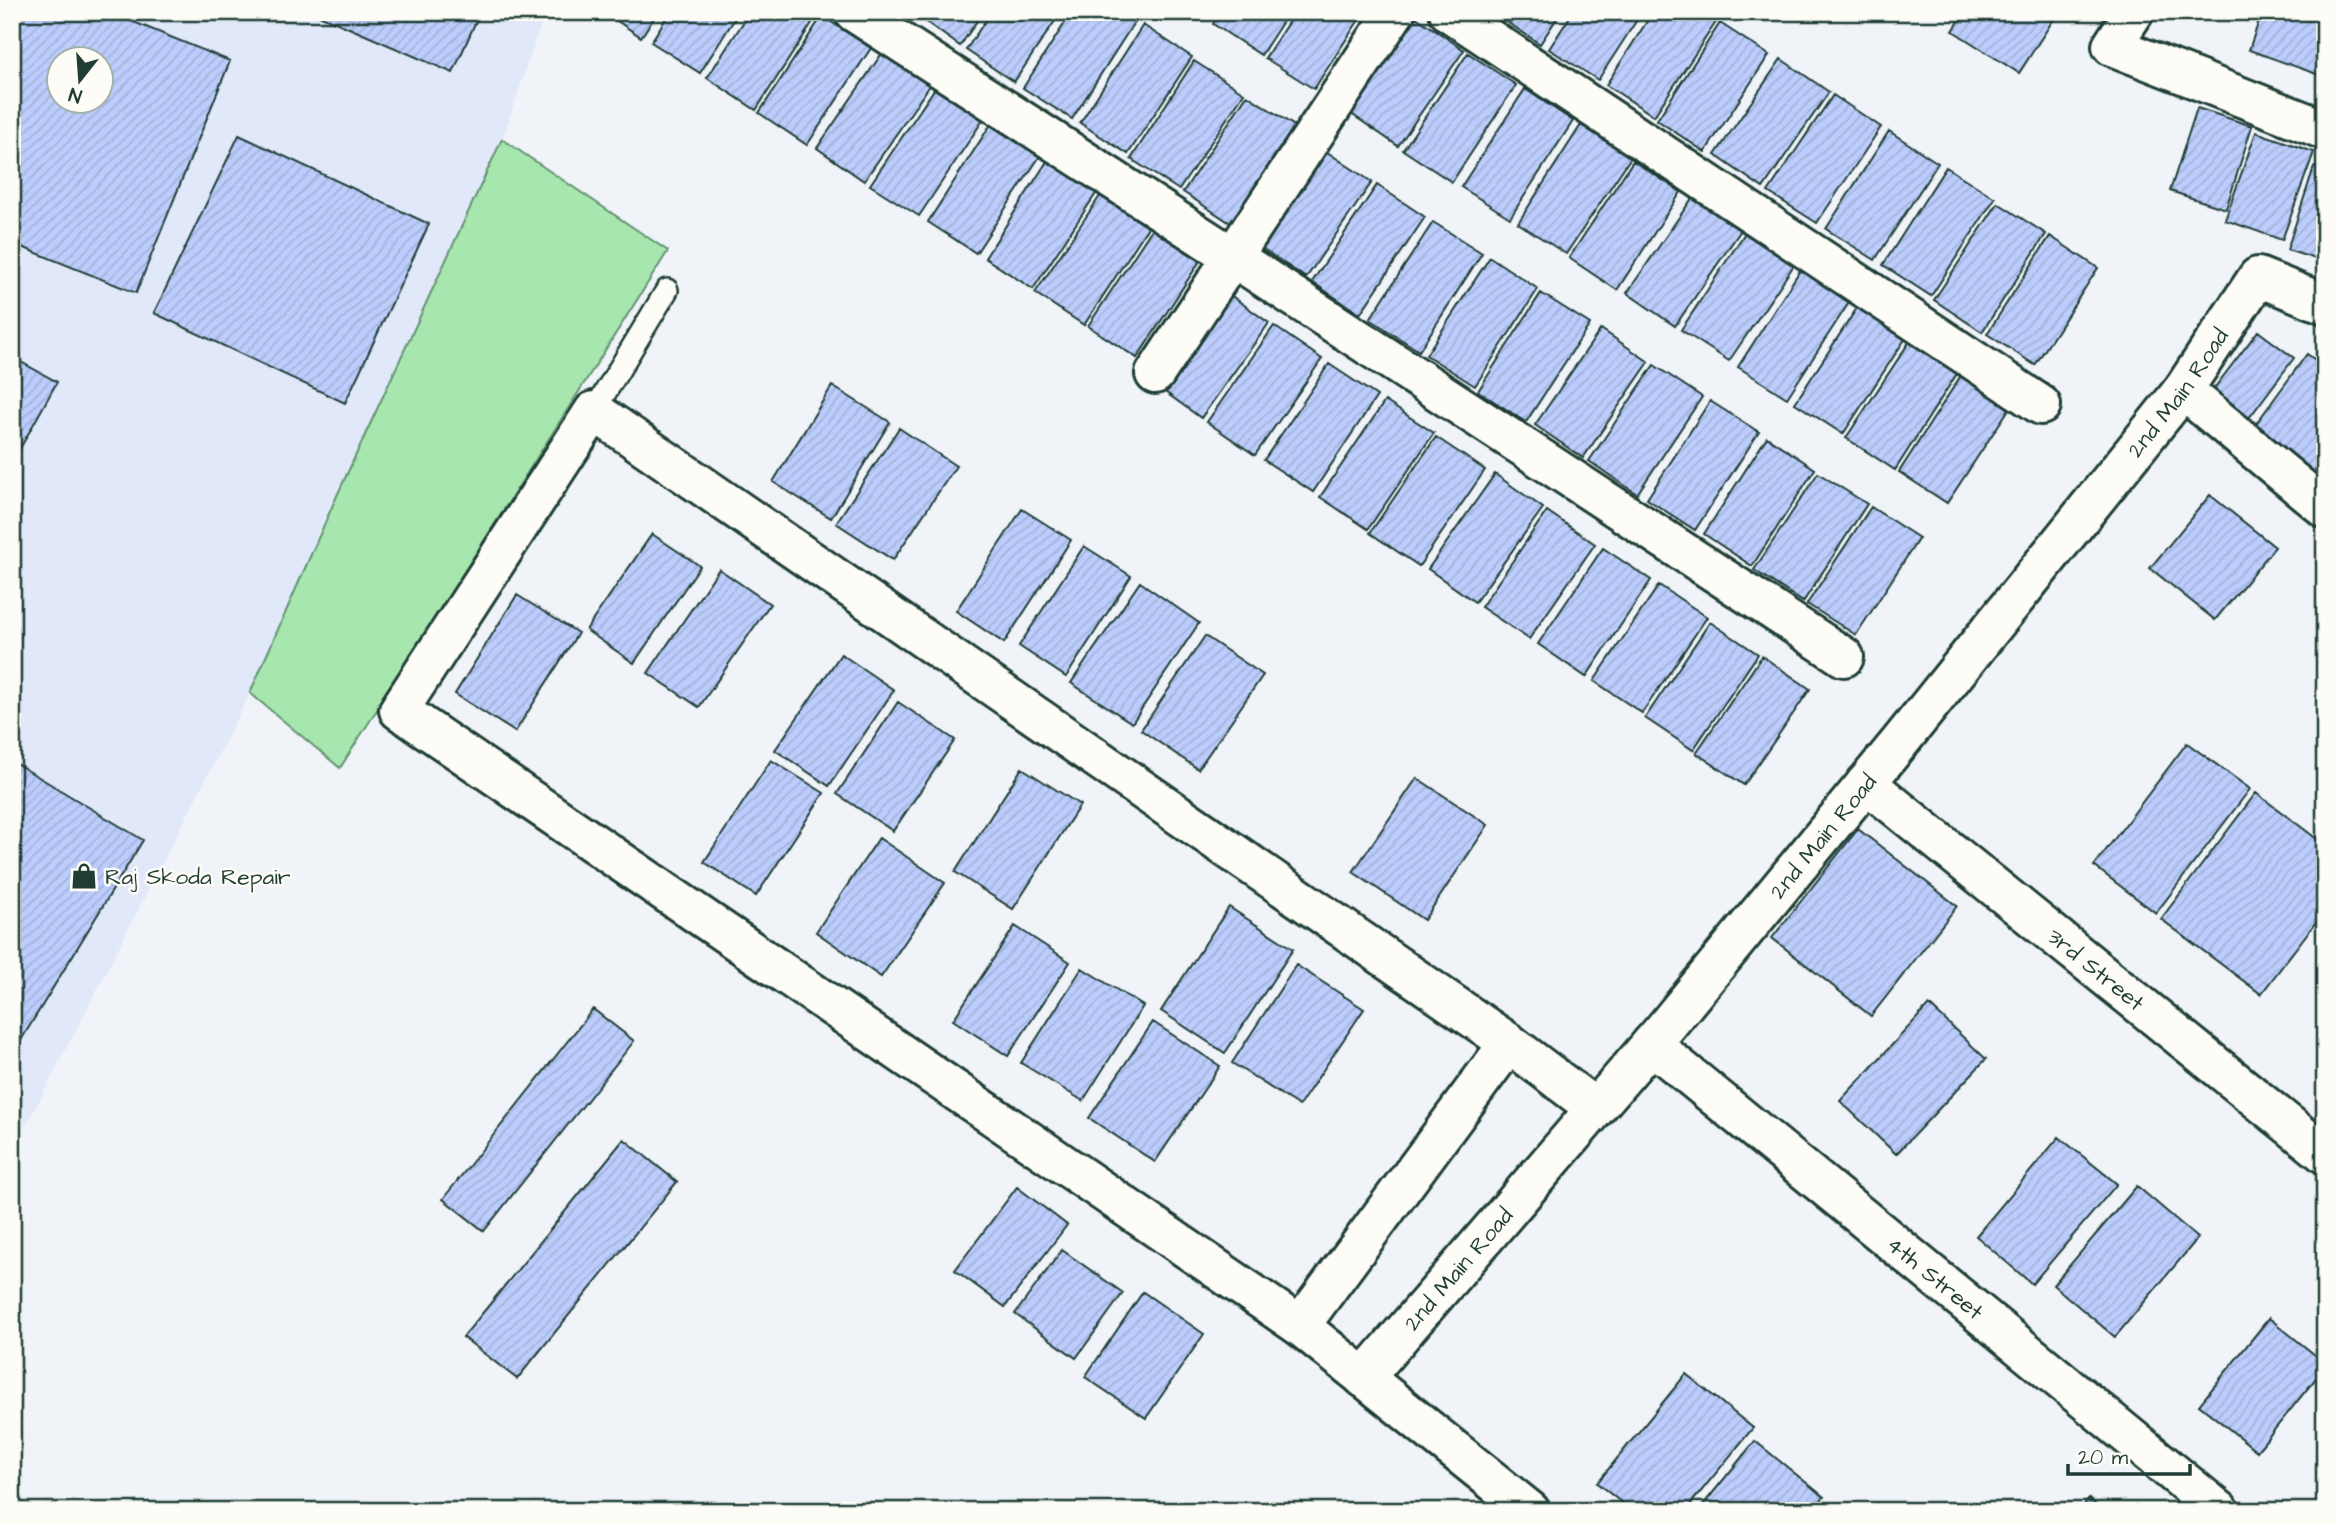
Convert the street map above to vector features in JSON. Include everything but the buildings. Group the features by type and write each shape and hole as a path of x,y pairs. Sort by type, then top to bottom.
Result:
{"street":[{"path":"854,12 1844,657"},
{"path":"1155,374 1395,12"},
{"path":"1449,12 2041,405"},
{"path":"2134,12 2112,46 2325,130"},
{"name":"2nd Main Road","path":"1364,1378 1651,1044 1866,783 2183,390 2259,278 2325,304"},
{"path":"2183,390 2325,508"},
{"path":"1530,1511 1300,1326 399,710 594,411 1509,1043 1594,1108"},
{"name":"3rd Street","path":"1866,783 2325,1154"},
{"path":"1300,1326 1509,1043"},
{"name":"4th Street","path":"1651,1044 2220,1511"}],"lane":[{"path":"594,411 667,290"}],"shaded area":[{"path":"12,12 545,12 502,140 335,500 250,693 32,1115 12,1142"}],"green space":[{"path":"502,139 668,251 340,768 250,693 335,500"}],"place":[{"name":"Raj Skoda Repair","path":"84,876"}]}
